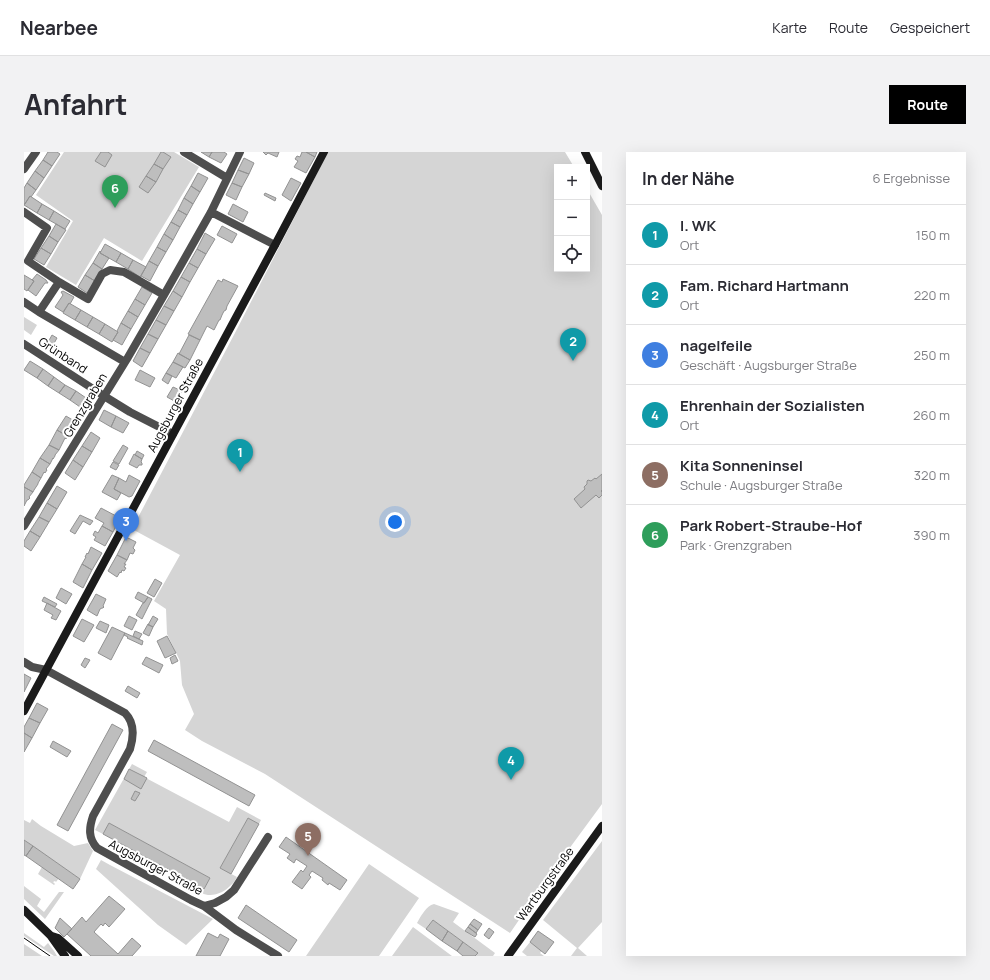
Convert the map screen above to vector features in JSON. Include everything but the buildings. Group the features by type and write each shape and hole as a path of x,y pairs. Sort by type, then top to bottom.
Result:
{"street":[{"path":"24,169 36,152"},
{"path":"184,152 227,178"},
{"name":"Grenzgraben","path":"24,526 125,362 164,295 211,212 240,152"},
{"name":"Augsburger Straße","path":"24,711 324,152"},
{"path":"585,152 602,186"},
{"path":"24,212 47,228 28,260 59,282 88,299 102,274 110,270 124,272 164,295"},
{"path":"211,212 275,245"},
{"path":"39,312 59,282"},
{"name":"Grünband","path":"24,302 125,362"},
{"name":"Grünband","path":"25,346 130,412 173,434"},
{"path":"24,662 32,667 46,670"},
{"name":"Augsburger Straße","path":"46,670 125,713 130,717 132,724 132,742 130,749 93,816 90,830 93,844 97,848 204,906 236,930 278,956"},
{"name":"Wartburgstraße","path":"508,956 602,826"},
{"name":"Augsburger Straße","path":"204,906 215,903 226,897 234,890 268,837"},
{"path":"24,910 50,935 65,956"},
{"path":"50,935 58,938 78,956"}],"shaded area":[{"path":"64,152 174,152 199,167 142,261 104,238 76,285 46,267 73,221 36,195"},
{"path":"328,152 565,152 572,164 554,164 554,272 590,272 590,194 602,215 602,804 510,933 265,774 202,741 185,730 194,714 182,685 180,661 167,634 166,609 154,601 180,555 132,529"},
{"path":"24,317 37,325 31,335 24,330"},
{"path":"132,764 147,772 144,777 229,822 237,807 261,820 259,824 248,818 220,868 237,877 228,888 213,895 202,893 210,878 109,823 103,834 95,830"},
{"path":"32,819 74,846 88,843 93,851 80,879 24,840 24,820 30,823"},
{"path":"602,841 602,922 578,948 587,956 571,956 577,948 543,920"},
{"path":"101,860 213,919 186,945 158,925 96,869"},
{"path":"369,864 419,898 379,956 306,956"},
{"path":"42,867 59,878 56,882 53,882 55,884 54,885 38,874"},
{"path":"170,871 189,881 187,885 184,886 168,877"},
{"path":"24,886 41,899 37,906 44,912 59,892 64,892 45,919 24,899"},
{"path":"434,904 459,913 453,922 495,953 493,956 475,956 477,952 433,920 426,929 417,923 426,909"},
{"path":"413,927 452,956 392,956"},
{"path":"24,933 44,947 48,943 57,956 54,956 24,936"},
{"path":"530,942 542,951 540,953 544,956 527,956 522,952"},
{"path":"24,944 42,956 24,956"}],"tram line":[{"path":"24,938 50,956"}],"place":[{"name":"Park Robert-Straube-Hof","path":"115,208"},
{"name":"Fam. Richard Hartmann","path":"573,361"},
{"name":"I. WK","path":"240,472"},
{"name":"nagelfeile","path":"126,541"},
{"name":"Ehrenhain der Sozialisten","path":"511,780"},
{"name":"Kita Sonneninsel","path":"308,856"}]}
